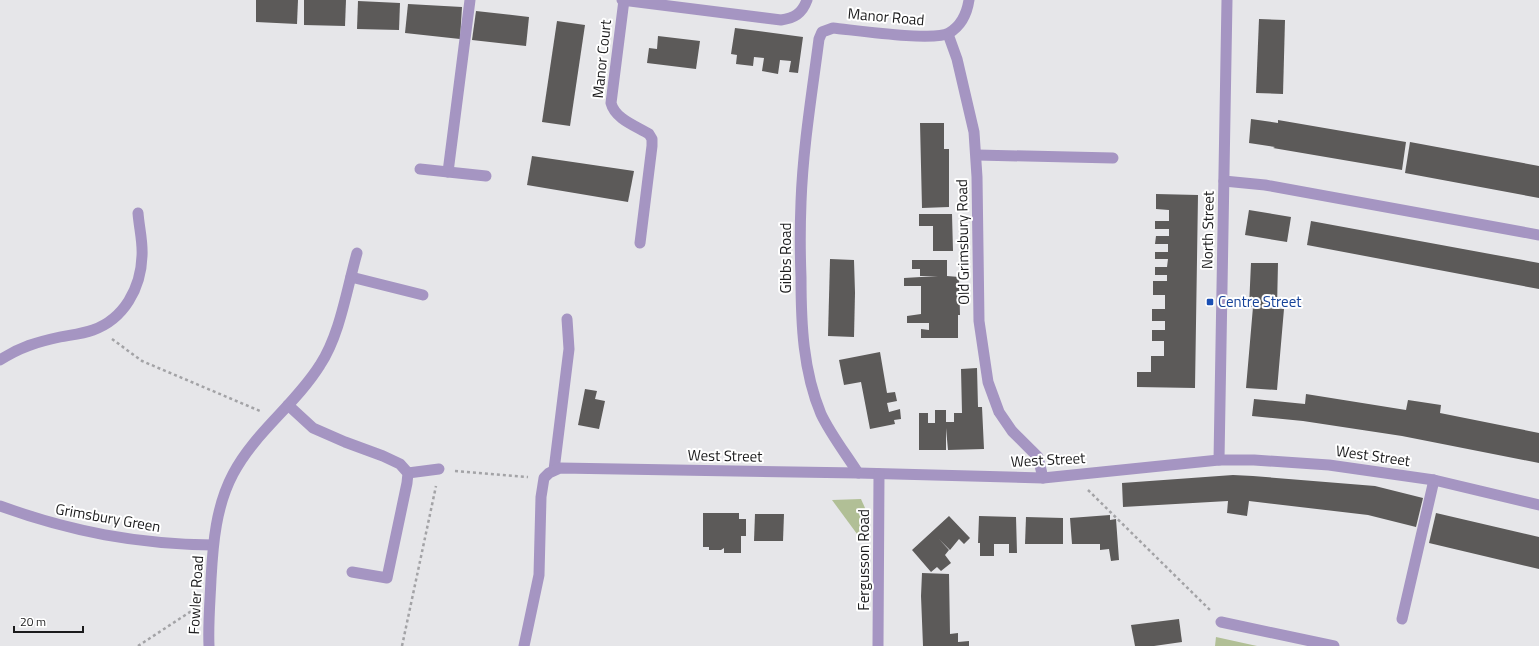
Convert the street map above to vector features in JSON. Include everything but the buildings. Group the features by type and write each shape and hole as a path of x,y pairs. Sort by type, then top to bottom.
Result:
{"street":[{"path":"448,172 470,0"},
{"path":"623,0 659,2 781,20 798,15 804,7 806,0"},
{"name":"Manor Court","path":"623,0 611,103 613,110 617,115 649,134 652,139 640,243"},
{"path":"948,34 963,20 968,9 969,0"},
{"name":"North Street","path":"1219,460 1227,0"},
{"name":"Manor Road","path":"822,32 833,28 920,36 948,34"},
{"name":"Gibbs Road","path":"822,32 819,39 808,122 801,201 801,298 803,341 807,368 822,415 858,473"},
{"name":"Old Grimsbury Road","path":"948,34 957,59 967,98 977,156 978,313 988,382 999,412 1012,431 1038,457 1043,478"},
{"path":"977,156 1113,158"},
{"path":"420,169 486,176"},
{"path":"1224,181 1265,185 1539,235"},
{"path":"0,360 16,350 37,342 86,332 97,328 106,324 121,312 133,296 139,277 142,256 138,213"},
{"name":"Fowler Road","path":"209,646 213,544 217,518 224,496 233,474 245,454 260,434 288,406 321,365 335,334 357,254"},
{"path":"350,277 423,295"},
{"path":"524,646 539,574 541,497 544,478 548,473 554,470 569,349 567,319"},
{"path":"288,406 313,428 400,464 408,473 408,483 387,578 352,572"},
{"name":"West Street","path":"554,470 560,468 1043,478 1219,460 1287,462 1329,465 1434,480 1539,505"},
{"path":"408,473 439,469"},
{"name":"Fergusson Road","path":"878,646 879,474"},
{"path":"1402,619 1434,480"},
{"name":"Grimsbury Green","path":"0,506 64,527 103,535 170,544 213,544"},
{"path":"1221,622 1334,646"}],"path":[{"path":"97,328 142,361 276,418"},
{"path":"402,646 439,469 544,478"},
{"path":"1072,475 1221,622"},
{"path":"138,646 210,599"}],"green space":[{"path":"861,499 865,508 867,535 860,538 832,500"},
{"path":"1216,637 1257,646 1215,646"}],"place":[{"name":"Centre Street","path":"1210,302"}]}
